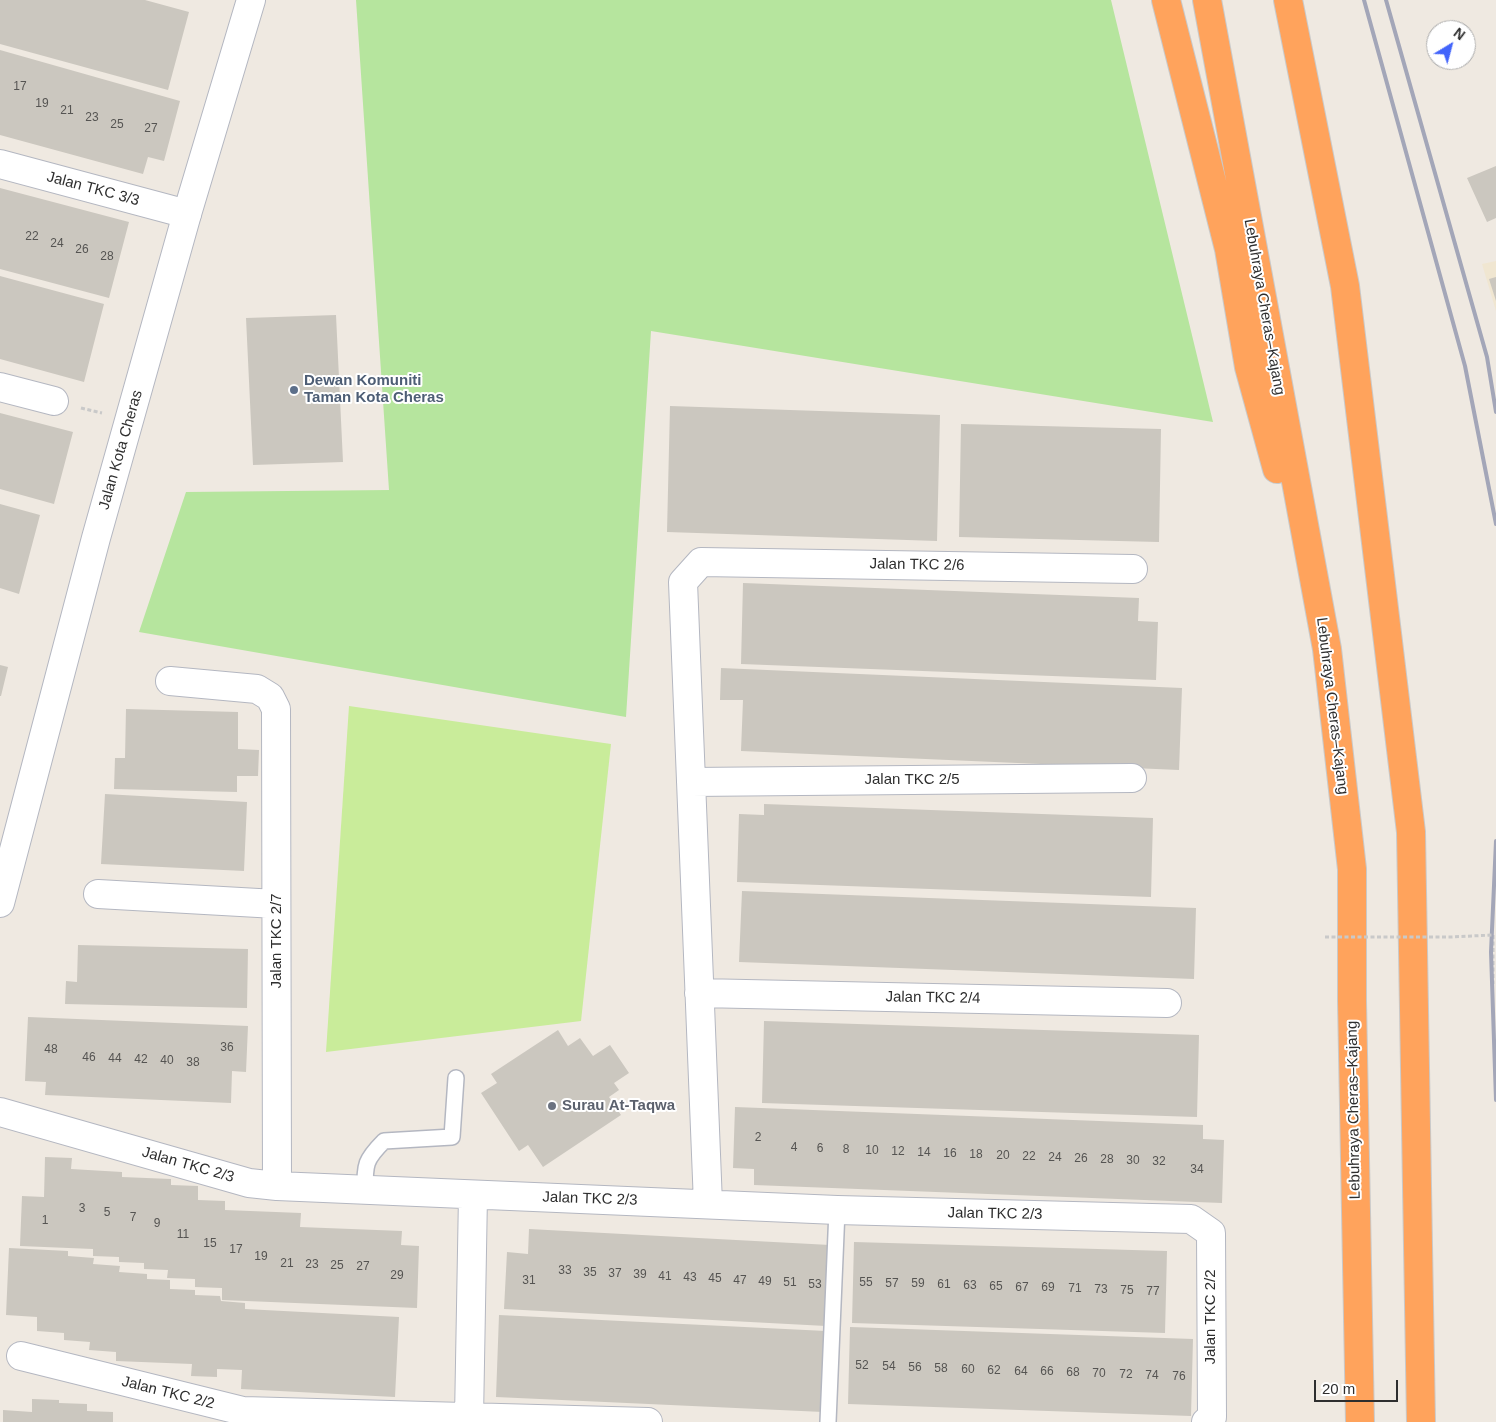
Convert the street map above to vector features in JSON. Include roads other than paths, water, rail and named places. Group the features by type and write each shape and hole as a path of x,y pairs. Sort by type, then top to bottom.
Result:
{"highway":[{"path":"1166,0 1229,249 1249,367 1327,649"},
{"name":"Lebuhraya Cheras–Kajang","path":"1207,0 1327,649 1352,869 1352,1001 1360,1422"},
{"path":"1288,0 1345,286 1411,832 1420,1422"}],"street":[{"name":"Jalan Kota Cheras","path":"0,903 96,538 187,214 251,0"},
{"name":"Jalan TKC 3/3","path":"0,164 187,214"},
{"path":"0,386 54,401"},
{"name":"Jalan TKC 2/6","path":"691,782 683,582 701,562 1133,569"},
{"name":"Jalan TKC 2/7","path":"170,681 257,689 270,697 276,710 277,1186"},
{"name":"Jalan TKC 2/5","path":"691,782 1132,778"},
{"path":"691,782 708,1204"},
{"path":"98,894 276,904"},
{"name":"Jalan TKC 2/4","path":"699,993 1167,1003"},
{"name":"Jalan TKC 2/3","path":"0,1112 249,1182 277,1186 837,1210 1191,1219"},
{"path":"469,1418 474,1195"},
{"name":"Jalan TKC 2/2","path":"1191,1219 1210,1233 1212,1418 1206,1422"},
{"name":"Jalan TKC 2/2","path":"21,1356 243,1411 373,1419 469,1418 648,1422"}],"lane":[{"path":"365,1190 365,1168 371,1154 384,1141 452,1136 456,1078"},
{"path":"828,1422 837,1210"}],"railway":[{"path":"1364,0 1465,366 1496,524"},
{"path":"1386,0 1487,357 1496,412"},
{"path":"1496,841 1491,952 1496,1100"}],"place":[{"name":"Dewan Komuniti Taman Kota Cheras","path":"294,390"},
{"name":"Surau At-Taqwa","path":"552,1106"}]}
